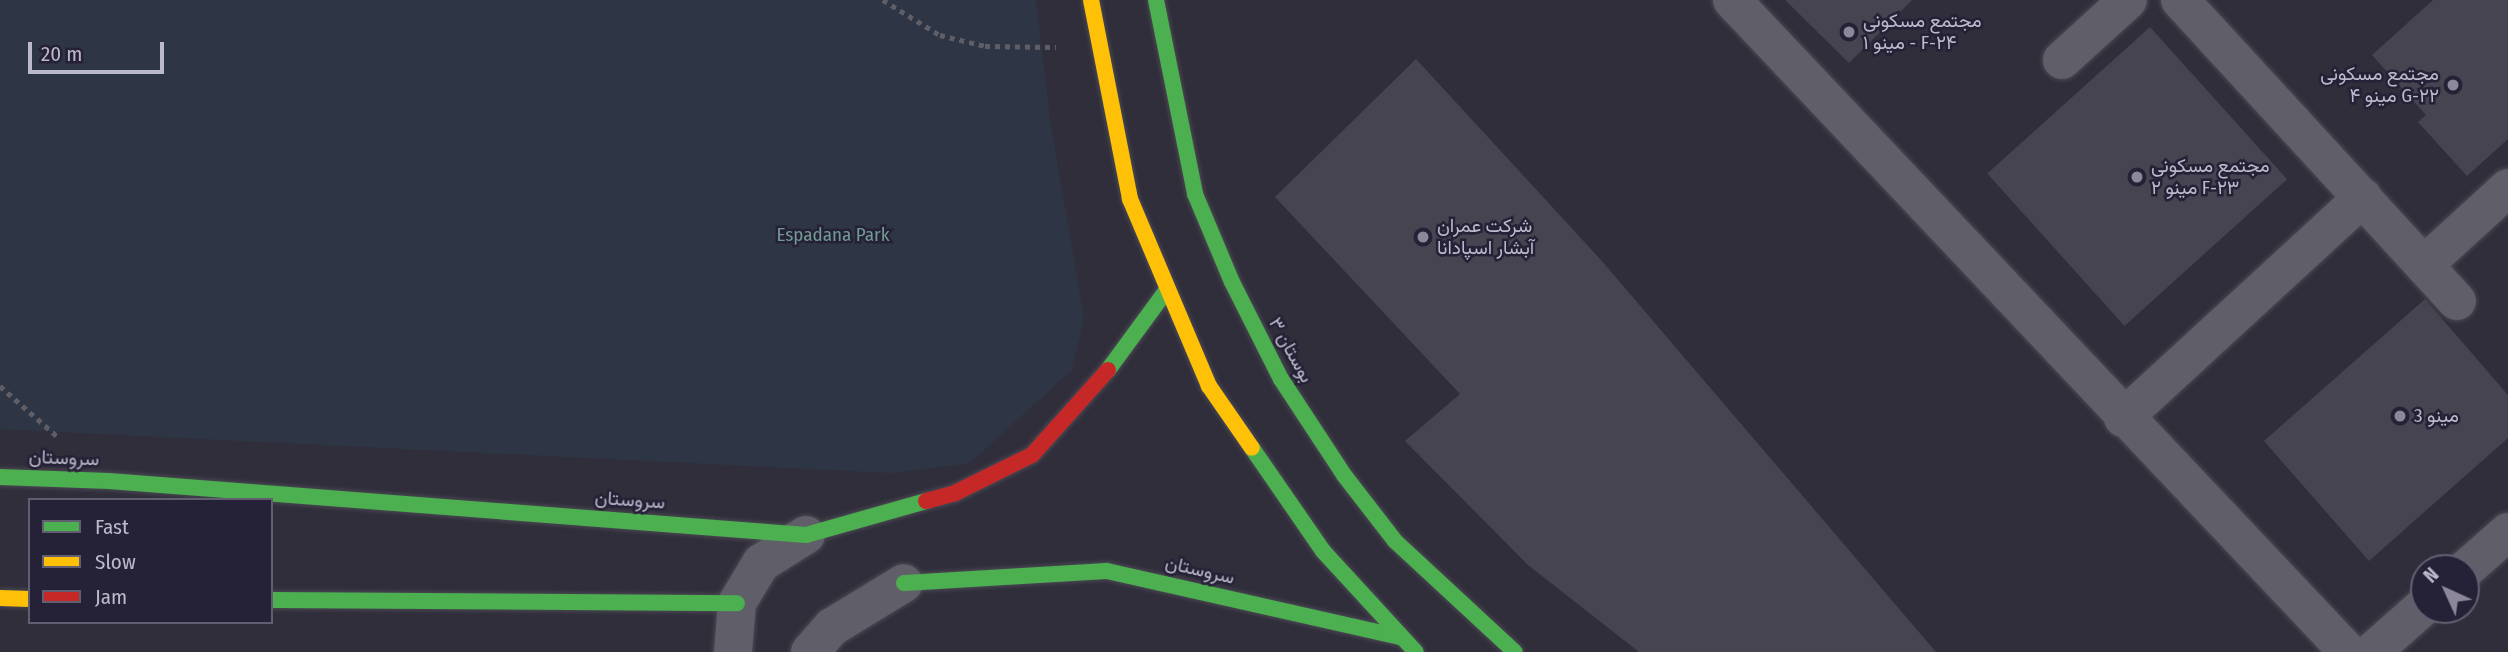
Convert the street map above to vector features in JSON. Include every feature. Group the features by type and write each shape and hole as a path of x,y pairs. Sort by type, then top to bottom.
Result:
{"street":[{"path":"1091,0 1130,199 1166,291 1209,386 1323,551 1399,637 1416,652"},
{"name":"بوستان ۳","path":"1156,0 1195,194 1231,282 1281,379 1344,475 1395,541 1515,652"},
{"path":"1732,0 2123,418 2348,652"},
{"path":"2062,60 2128,0"},
{"path":"2180,0 2457,301"},
{"path":"2424,265 2508,188"},
{"path":"2123,418 2363,197"},
{"name":"سروستان","path":"0,477 109,481 806,535 955,493 1032,455 1087,397 1166,291"},
{"path":"2480,557 2508,532"},
{"path":"733,652 737,603 761,563 806,535"},
{"name":"سروستان","path":"904,583 1107,571 1399,637"},
{"path":"810,652 832,627 904,583"},
{"path":"0,598 28,599"},
{"path":"273,600 737,603"},
{"path":"2372,652 2410,618"}],"path":[{"path":"883,0 940,35 985,46 1099,48"}],"green space":[{"name":"Espadana Park","path":"0,0 1036,0 1050,119 1084,318 1072,370 970,463 890,473 0,429"}],"building":[{"name":"مجتمع مسکونی مینو ۱ - F-۲۴","path":"1785,0 1912,0 1849,63"},
{"name":"مجتمع مسکونی مینو ۴ G-۲۲","path":"2433,0 2508,0 2508,139 2467,176 2418,122 2426,115 2372,55"},
{"name":"مجتمع مسکونی مینو ۲ F-۲۳","path":"2150,27 2287,179 2124,326 1987,174"},
{"path":"1416,59 1601,260 1936,652 1639,652 1528,565 1405,441 1460,394 1275,197"},
{"name":"مینو 3","path":"2425,299 2508,395 2508,438 2369,561 2264,441"}],"traffic: fast":[{"path":"1156,0 1195,194 1232,282 1281,379 1344,475 1395,541 1515,652"},
{"path":"1108,370 1166,291"},
{"path":"1252,448 1323,551 1416,652"},
{"path":"0,477 109,481 806,535 926,501"},
{"path":"904,583 1107,571 1399,637"},
{"path":"273,600 737,603"}],"traffic: slow":[{"path":"1091,0 1130,199 1209,386 1252,448"},
{"path":"0,598 28,599"}],"traffic: jam":[{"path":"926,501 955,493 1032,455 1108,370"}],"place":[{"name":"مجتمع مسکونی مینو ۱ - F-۲۴","path":"1849,32"},
{"name":"مجتمع مسکونی مینو ۴ G-۲۲","path":"2453,85"},
{"name":"مجتمع مسکونی مینو ۲ F-۲۳","path":"2137,177"},
{"name":"شرکت عمران آبشار اسپادانا","path":"1423,237"},
{"name":"مینو 3","path":"2400,416"}]}
